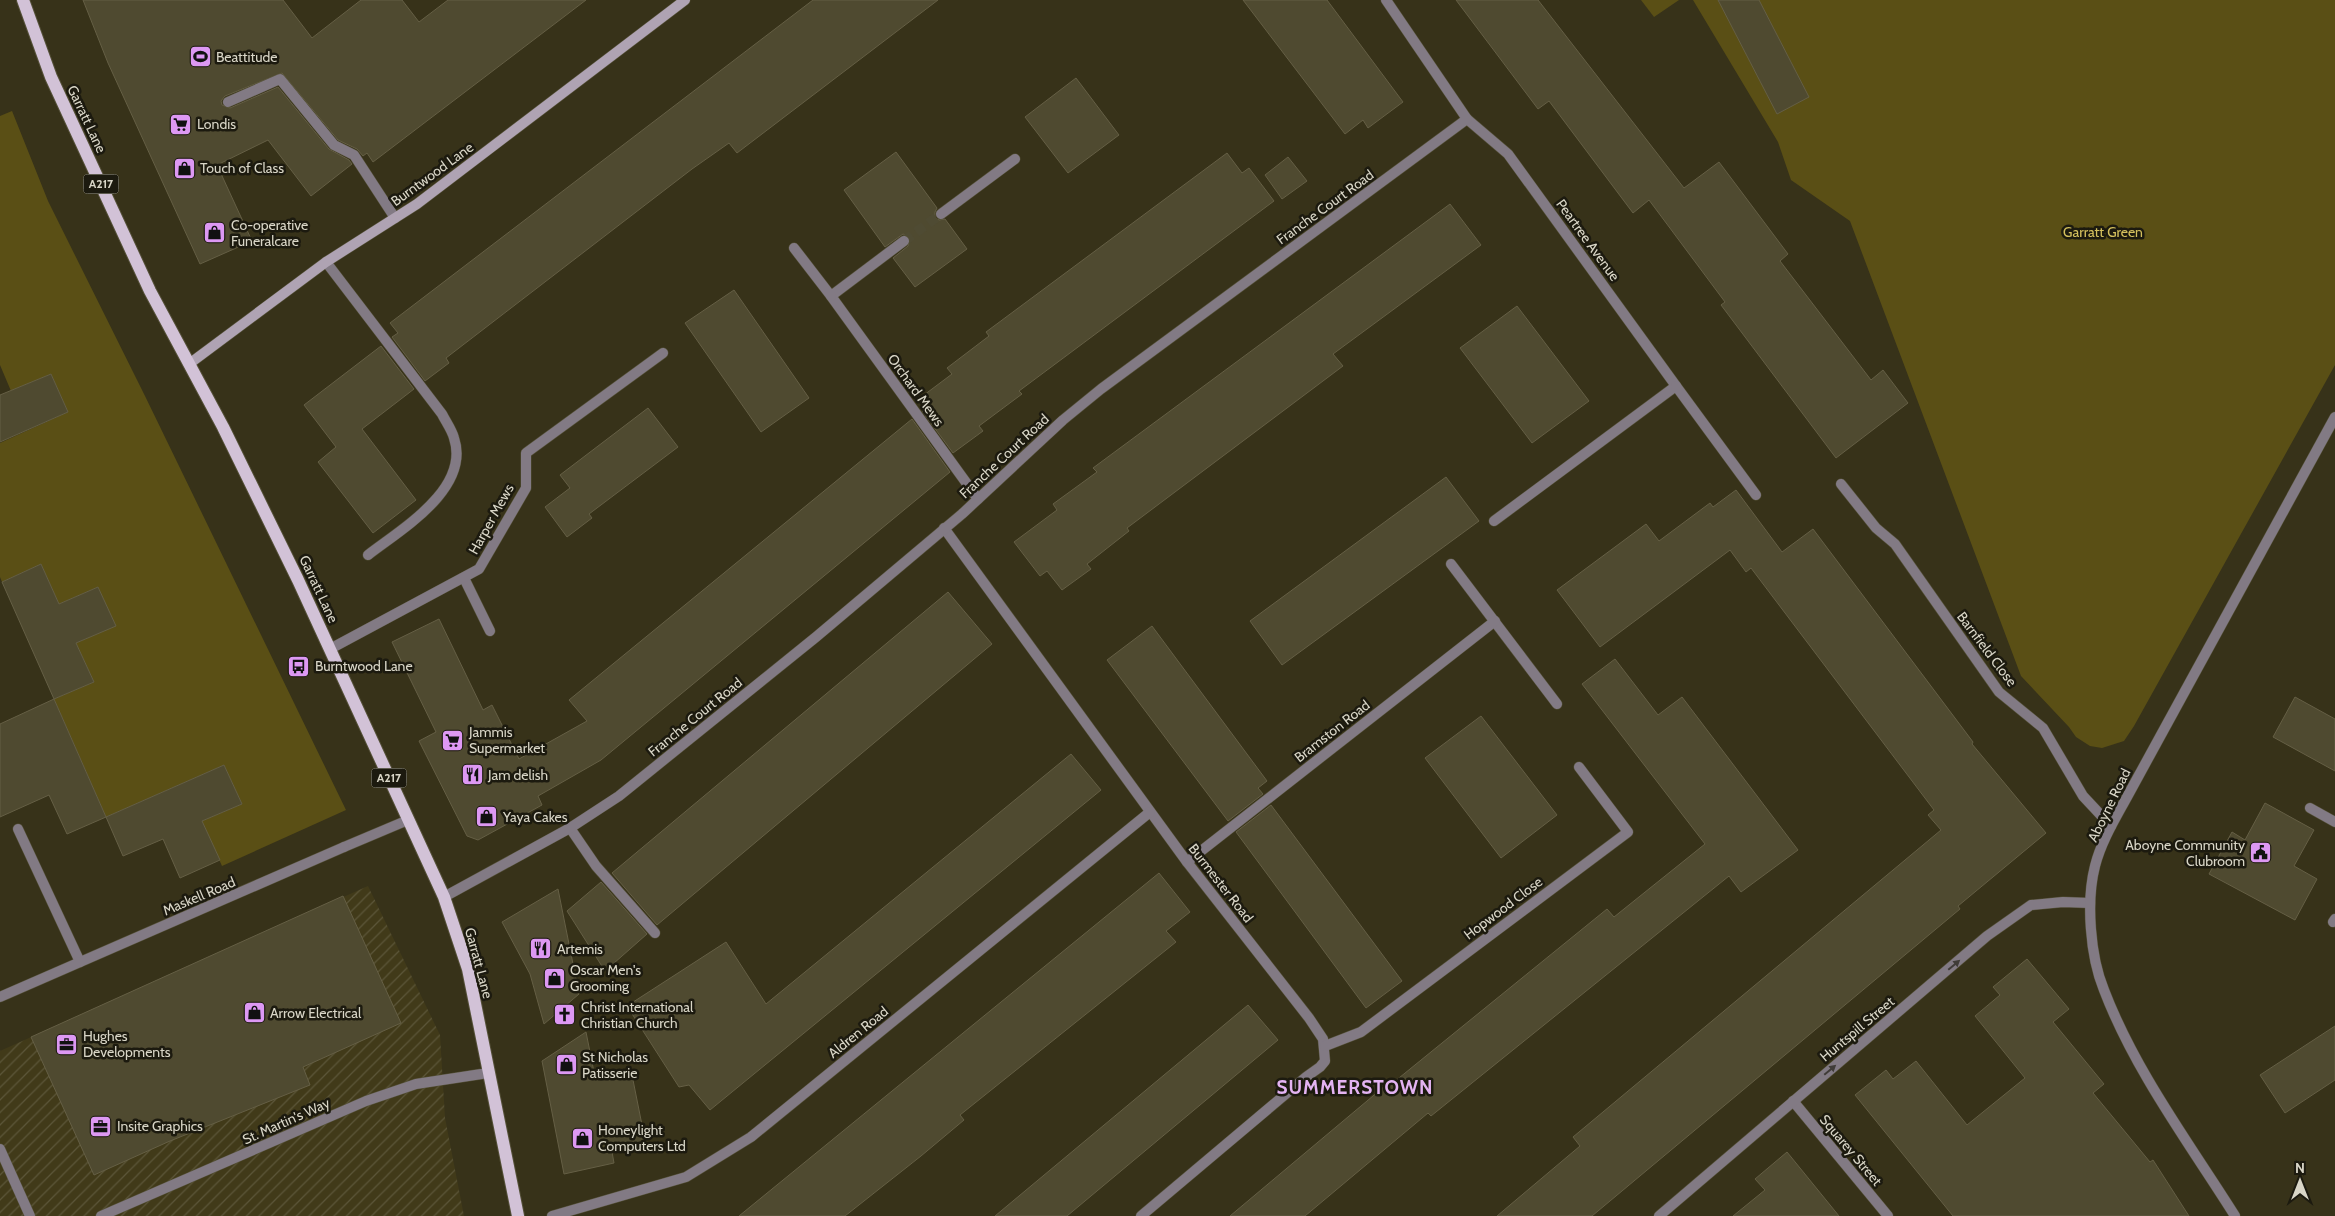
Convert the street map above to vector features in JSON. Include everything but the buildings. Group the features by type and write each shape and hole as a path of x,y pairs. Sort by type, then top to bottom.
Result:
{"main road":[{"name":"Garratt Lane","path":"23,0 51,78 150,291 231,444 330,649 444,897 468,969 518,1216"},
{"name":"Burntwood Lane","path":"189,364 326,262 417,204 686,0"}],"street":[{"path":"1386,0 1467,119"},
{"path":"228,102 280,79 334,145 354,156 395,218"},
{"name":"Peartree Avenue","path":"1467,119 1508,154 1756,495"},
{"name":"Franche Court Road","path":"444,897 570,828 619,796 816,637 978,499 1063,420 1100,389 1467,119"},
{"path":"941,214 1015,159"},
{"path":"831,296 904,241"},
{"name":"Orchard Mews","path":"794,248 978,499"},
{"path":"326,262 442,414 455,439 457,459 445,490 433,505 368,556"},
{"name":"Harper Mews","path":"330,649 479,569 526,488 526,453 664,353"},
{"path":"1494,521 1676,386"},
{"name":"Aboyne Road","path":"2234,1216 2137,1061 2103,988 2094,947 2090,904 2095,866 2111,826 2335,417"},
{"name":"Barnfield Close","path":"1842,484 1876,528 1895,544 1999,692 2043,728 2083,796 2111,826"},
{"name":"Burmester Road","path":"944,528 1186,862 1320,1032 1325,1046"},
{"path":"1451,564 1557,704"},
{"path":"464,578 490,631"},
{"name":"Bramston Road","path":"1186,862 1495,621"},
{"name":"Hopwood Close","path":"1325,1046 1361,1032 1628,832 1579,767"},
{"path":"2310,808 2335,822"},
{"name":"Aldren Road","path":"552,1216 686,1177 751,1137 1150,812"},
{"name":"Maskell Road","path":"0,997 408,820"},
{"path":"570,828 596,866 655,933"},
{"path":"18,829 80,962"},
{"name":"Huntspill Street","path":"1659,1216 1987,936 2031,905 2063,902 2090,904"},
{"path":"1141,1216 1306,1076 1320,1067 1325,1061 1325,1046"},
{"name":"St. Martin's Way","path":"101,1216 366,1101 416,1084 488,1073"},
{"name":"Squarey Street","path":"1793,1101 1888,1216"},
{"path":"0,1149 30,1216"}],"shaded area":[{"path":"368,886 440,1035 445,1118 464,1216 0,1216 0,1051"}],"green space":[{"path":"1641,0 1679,0 1654,17"},
{"name":"Garratt Green","path":"1693,0 2335,0 2335,365 2124,741 2102,748 2090,746 2076,737 2021,676 1850,221 1791,180 1778,142"},
{"path":"12,111 48,201 346,810 222,866 202,821 242,804 224,765 106,817 54,699 94,682 76,643 115,626 98,587 59,604 41,564 2,582 0,577 0,443 68,412 51,374 11,391 0,365 0,116"}],"tunnel":[{"path":"904,241 941,214"}],"place":[{"name":"Beattitude","path":"200,57"},
{"name":"Londis","path":"181,124"},
{"name":"Touch of Class","path":"184,168"},
{"name":"Co-operative Funeralcare","path":"215,233"},
{"name":"Burntwood Lane","path":"299,666"},
{"name":"Jammis Supermarket","path":"453,740"},
{"name":"Jam delish","path":"472,775"},
{"name":"Yaya Cakes","path":"487,817"},
{"name":"Aboyne Community Clubroom","path":"2261,853"},
{"name":"Artemis","path":"541,949"},
{"name":"Oscar Men's Grooming","path":"554,978"},
{"name":"Arrow Electrical","path":"254,1013"},
{"name":"Christ International Christian Church","path":"565,1015"},
{"name":"Hughes Developments","path":"67,1044"},
{"name":"St Nicholas Patisserie","path":"566,1065"},
{"name":"Insite Graphics","path":"101,1126"},
{"name":"Honeylight Computers Ltd","path":"582,1138"}],"district":[{"name":"SUMMERSTOWN","path":"1355,1087"}]}
